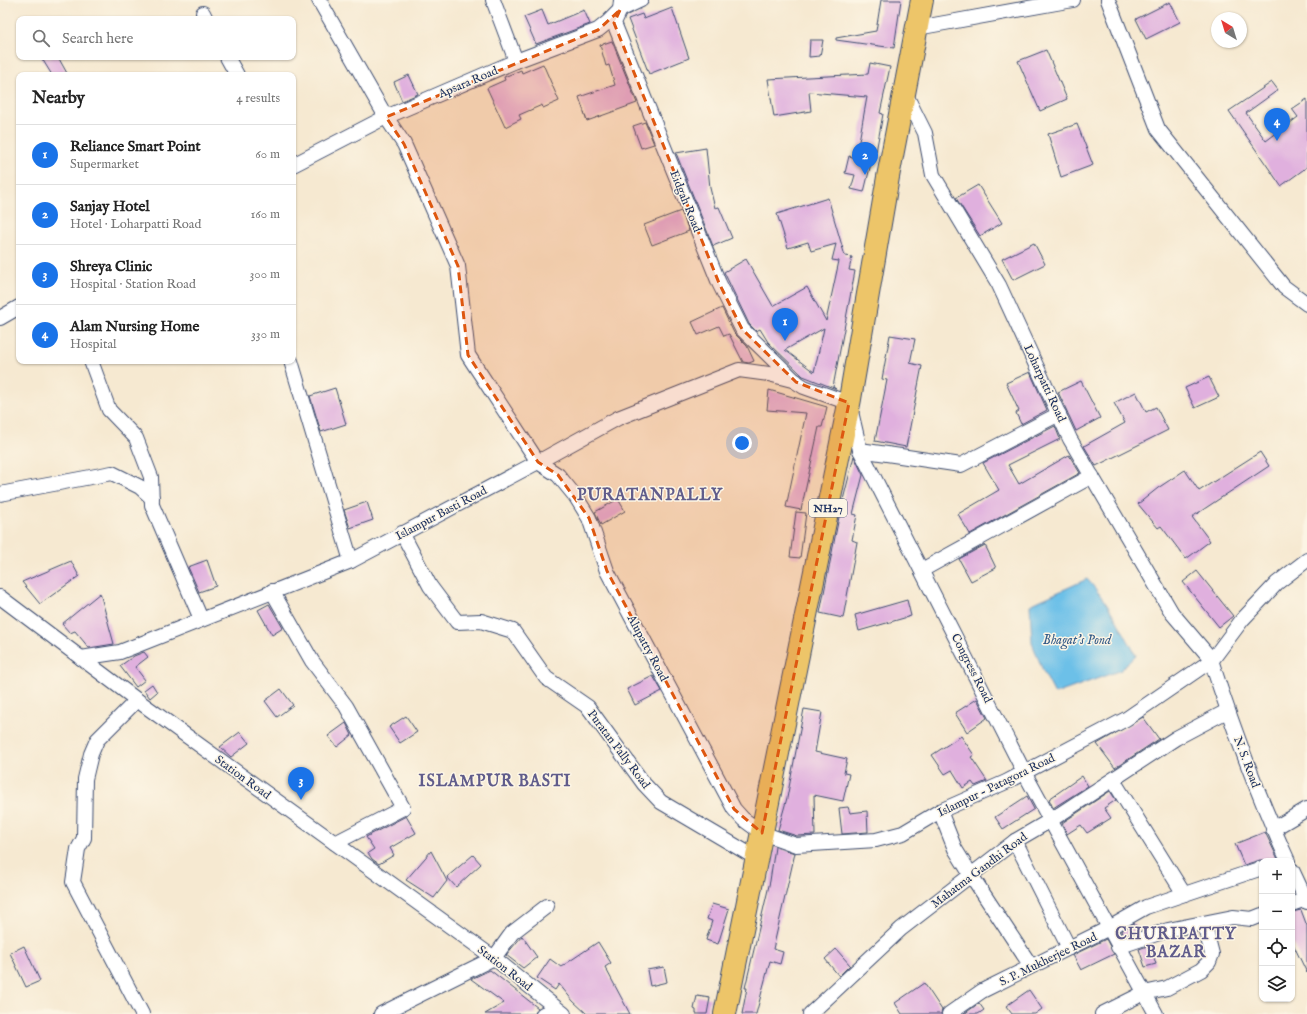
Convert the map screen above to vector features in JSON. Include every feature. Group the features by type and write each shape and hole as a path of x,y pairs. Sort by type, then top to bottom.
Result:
{"main road":[{"name":"NH27","path":"725,1014 849,403 888,177 922,0"}],"street":[{"path":"319,0 386,117 404,144 458,266 468,355 538,462"},
{"path":"493,0 516,61"},
{"name":"Apsara Road","path":"296,163 386,117 516,61 598,30 608,22 620,5 641,0"},
{"path":"917,28 1073,0"},
{"path":"1108,0 1158,129 1284,287 1307,304"},
{"name":"Eidgah Road","path":"620,5 614,23 719,283 742,329 796,382"},
{"path":"229,60 235,72"},
{"name":"Loharpatti Road","path":"905,93 925,133 933,175 999,285 1070,439 1172,613 1211,660"},
{"path":"0,318 16,309"},
{"path":"92,364 108,410 136,438 151,477 152,505 201,619"},
{"path":"292,364 351,561"},
{"name":"Islampur Basti Road","path":"82,658 120,652 351,561 618,418 739,370 769,374 796,382"},
{"path":"796,382 804,387 849,403"},
{"name":"Congress Road","path":"849,403 860,450 1024,772 1118,947 1156,1014"},
{"path":"860,450 961,465 1059,414"},
{"name":"Alupatty Road","path":"538,462 558,474 576,497 589,518 606,570 734,809 743,820 762,833"},
{"path":"0,494 112,473 140,487 152,498"},
{"path":"922,570 1092,476"},
{"name":"Puratan Pally Road","path":"402,533 430,586 458,622 481,621 513,631 546,678 588,708 644,784 661,802 756,858"},
{"name":"Islampur - Patagora Road","path":"762,833 796,845 876,840 903,833 940,811 1024,772 1126,719 1211,660 1242,620 1277,583 1307,560"},
{"path":"272,591 312,660 346,706 403,808 335,844"},
{"name":"Station Road","path":"0,597 137,700 494,958 560,1011"},
{"name":"N. S. Road","path":"1211,660 1227,712 1286,858"},
{"path":"137,700 97,740 91,754 86,779 84,838 78,849 73,882 142,1014"},
{"name":"Mahatma Gandhi Road","path":"810,1014 901,929 1015,841 1051,820 1176,738 1227,712"},
{"path":"1113,780 1184,894"},
{"path":"1273,829 1307,809"},
{"path":"940,811 955,849 1031,966"},
{"path":"1015,841 1069,948"},
{"name":"S. P. Mukherjee Road","path":"949,1014 982,991 1109,928 1146,907 1259,869"},
{"name":"N. S. Road","path":"1295,877 1307,901"},
{"path":"1295,903 1307,901"},
{"path":"381,1014 494,958 512,933 547,906"},
{"path":"1118,947 1168,930 1233,917 1252,919 1259,916"},
{"path":"1102,1014 1144,993 1167,988 1201,970 1209,962 1212,954 1204,923"},
{"path":"543,1014 560,1011"}],"highlighted area":[{"path":"620,10 614,23 719,283 742,329 796,382 849,403 762,833 734,809 607,571 589,518 558,475 538,462 468,355 458,266 404,144 386,117 598,30"}],"water":[{"name":"Bhagat’s Pond","path":"1087,579 1108,606 1136,655 1121,670 1055,694 1044,673 1032,643 1030,605"}],"building":[{"path":"881,0 901,0 894,48 836,40 836,38 876,31"},
{"path":"1170,2 1180,22 1146,39 1136,19"},
{"path":"672,8 689,58 649,74 628,19 642,14 644,19"},
{"path":"542,10 548,25 584,10 590,24 536,44 524,17"},
{"path":"810,40 823,40 820,56 809,57"},
{"path":"612,41 637,103 587,121 579,97 615,85 609,65 606,66 600,45"},
{"path":"1046,50 1067,99 1040,111 1018,61"},
{"path":"43,60 60,60 66,72 50,72"},
{"path":"870,63 890,67 880,113 883,114 876,152 874,151 864,192 851,189 855,175 845,173 849,156 856,158 867,97 809,92 811,111 774,117 768,79 868,74"},
{"path":"543,64 559,101 543,108 542,105 519,115 521,119 505,127 487,88 505,80 504,77 521,70 522,73"},
{"path":"409,75 418,94 402,101 394,82"},
{"path":"1272,82 1278,90 1246,113 1266,141 1298,117 1292,109 1307,99 1307,167 1281,186 1229,111"},
{"path":"645,122 654,144 641,148 633,126"},
{"path":"1077,124 1093,165 1061,177 1048,134"},
{"path":"706,148 710,188 715,208 719,207 732,238 713,246 676,153"},
{"path":"978,185 1002,223 980,236 956,198"},
{"path":"828,198 845,256 852,257 849,270 855,271 833,387 836,389 803,376 768,342 760,329 756,331 749,324 724,272 746,259 773,306 807,287 826,321 839,261 832,260 836,244 811,251 808,242 788,248 777,214","holes":["824,328 814,372 785,350"]},
{"path":"681,211 689,231 652,245 644,225"},
{"path":"1034,243 1045,264 1013,280 1002,259"},
{"path":"722,308 734,333 747,346 754,361 749,363 743,362 729,334 724,336 719,326 698,335 692,322"},
{"path":"890,335 915,339 910,363 922,366 906,447 875,441 887,380 882,379"},
{"path":"1030,372 1047,410 1021,424 1016,413 1019,411 1006,383"},
{"path":"1209,377 1219,397 1195,408 1185,388"},
{"path":"1081,381 1100,418 1076,431 1058,392"},
{"path":"335,388 346,424 321,432 310,396"},
{"path":"769,390 827,407 822,427 819,427 801,510 786,507 806,413 767,410"},
{"path":"1136,392 1146,412 1156,407 1168,430 1096,466 1084,446 1125,423 1114,403"},
{"path":"1055,426 1060,439 1008,465 1019,484 1069,455 1080,473 970,534 958,514 999,490 983,463"},
{"path":"1260,452 1269,466 1192,517 1210,541 1186,559 1161,526 1158,528 1138,504 1158,488 1185,470 1199,491"},
{"path":"854,456 863,475 853,514 857,515 852,540 857,542 843,618 820,613 840,512"},
{"path":"618,499 625,511 601,525 595,512"},
{"path":"367,502 373,520 350,528 344,510"},
{"path":"796,512 806,513 800,558 790,557"},
{"path":"985,545 996,568 971,581 959,559"},
{"path":"207,560 216,586 199,592 188,567"},
{"path":"71,561 79,576 40,604 22,582"},
{"path":"1197,571 1233,616 1219,627 1183,582"},
{"path":"100,593 114,644 89,648 75,631 70,633 62,624"},
{"path":"907,600 911,616 859,631 855,615"},
{"path":"269,604 283,628 272,635 258,610"},
{"path":"144,652 148,657 135,667 145,680 136,687 120,666 134,656"},
{"path":"653,676 662,691 635,705 627,689"},
{"path":"152,684 157,692 150,698 144,690"},
{"path":"281,689 293,705 277,717 265,701"},
{"path":"977,699 987,718 967,732 955,713"},
{"path":"804,709 822,712 815,752 847,759 844,773 849,774 843,801 814,795 815,835 797,836 778,830 787,798"},
{"path":"406,716 417,732 400,743 389,727"},
{"path":"1143,717 1159,739 1115,768 1097,744"},
{"path":"346,723 352,735 337,747 328,736"},
{"path":"240,732 249,743 231,757 220,747"},
{"path":"961,736 974,755 971,757 987,781 975,786 972,782 963,788 952,770 945,774 932,755"},
{"path":"1082,776 1088,786 1053,808 1049,799"},
{"path":"1110,791 1116,800 1104,808 1111,818 1087,833 1081,825 1067,834 1062,823"},
{"path":"1027,796 1034,809 1003,829 995,817"},
{"path":"848,807 850,813 867,811 868,832 842,834 839,808"},
{"path":"406,816 416,833 390,848 394,855 379,864 372,859 368,853 374,849 366,837"},
{"path":"1265,832 1278,858 1259,858 1259,860 1244,865 1235,844"},
{"path":"775,847 795,853 773,949 783,952 780,964 770,961 756,1014 742,1014 747,988 745,988 770,881"},
{"path":"431,851 447,881 434,898 406,880"},
{"path":"473,855 481,864 456,887 447,877"},
{"path":"712,904 729,909 718,944 706,940 712,921 707,919"},
{"path":"1301,910 1307,926 1307,973 1295,948 1295,911"},
{"path":"1134,923 1138,931 1123,936 1121,931"},
{"path":"522,936 537,957 523,968 506,955"},
{"path":"1106,939 1114,954 1081,970 1073,955"},
{"path":"598,942 611,963 605,967 630,1014 587,1014 573,1001 559,984 555,990 537,978 550,959 561,967"},
{"path":"1150,945 1156,964 1145,967 1139,949"},
{"path":"24,946 40,981 26,987 10,953"},
{"path":"836,949 850,965 839,976 825,959"},
{"path":"664,967 667,982 650,986 647,970"},
{"path":"490,970 538,1008 535,1014 485,1014 504,1003 471,979"},
{"path":"924,983 942,1010 941,1014 902,1014 895,1003"},
{"path":"1029,990 1042,1009 1035,1014 1012,1014 1006,1006"},
{"path":"697,996 710,998 707,1014 696,1014 696,1010 694,1009"},
{"path":"979,1003 984,1010 978,1014 964,1014"}],"place":[{"name":"Alam Nursing Home","path":"1277,141"},
{"name":"Sanjay Hotel","path":"865,175"},
{"name":"Reliance Smart Point","path":"785,341"},
{"name":"Shreya Clinic","path":"301,800"}],"district":[{"name":"PURATANPALLY","path":"650,494"},
{"name":"ISLAMPUR BASTI","path":"495,780"},
{"name":"CHURIPATTY BAZAR","path":"1176,942"}]}
